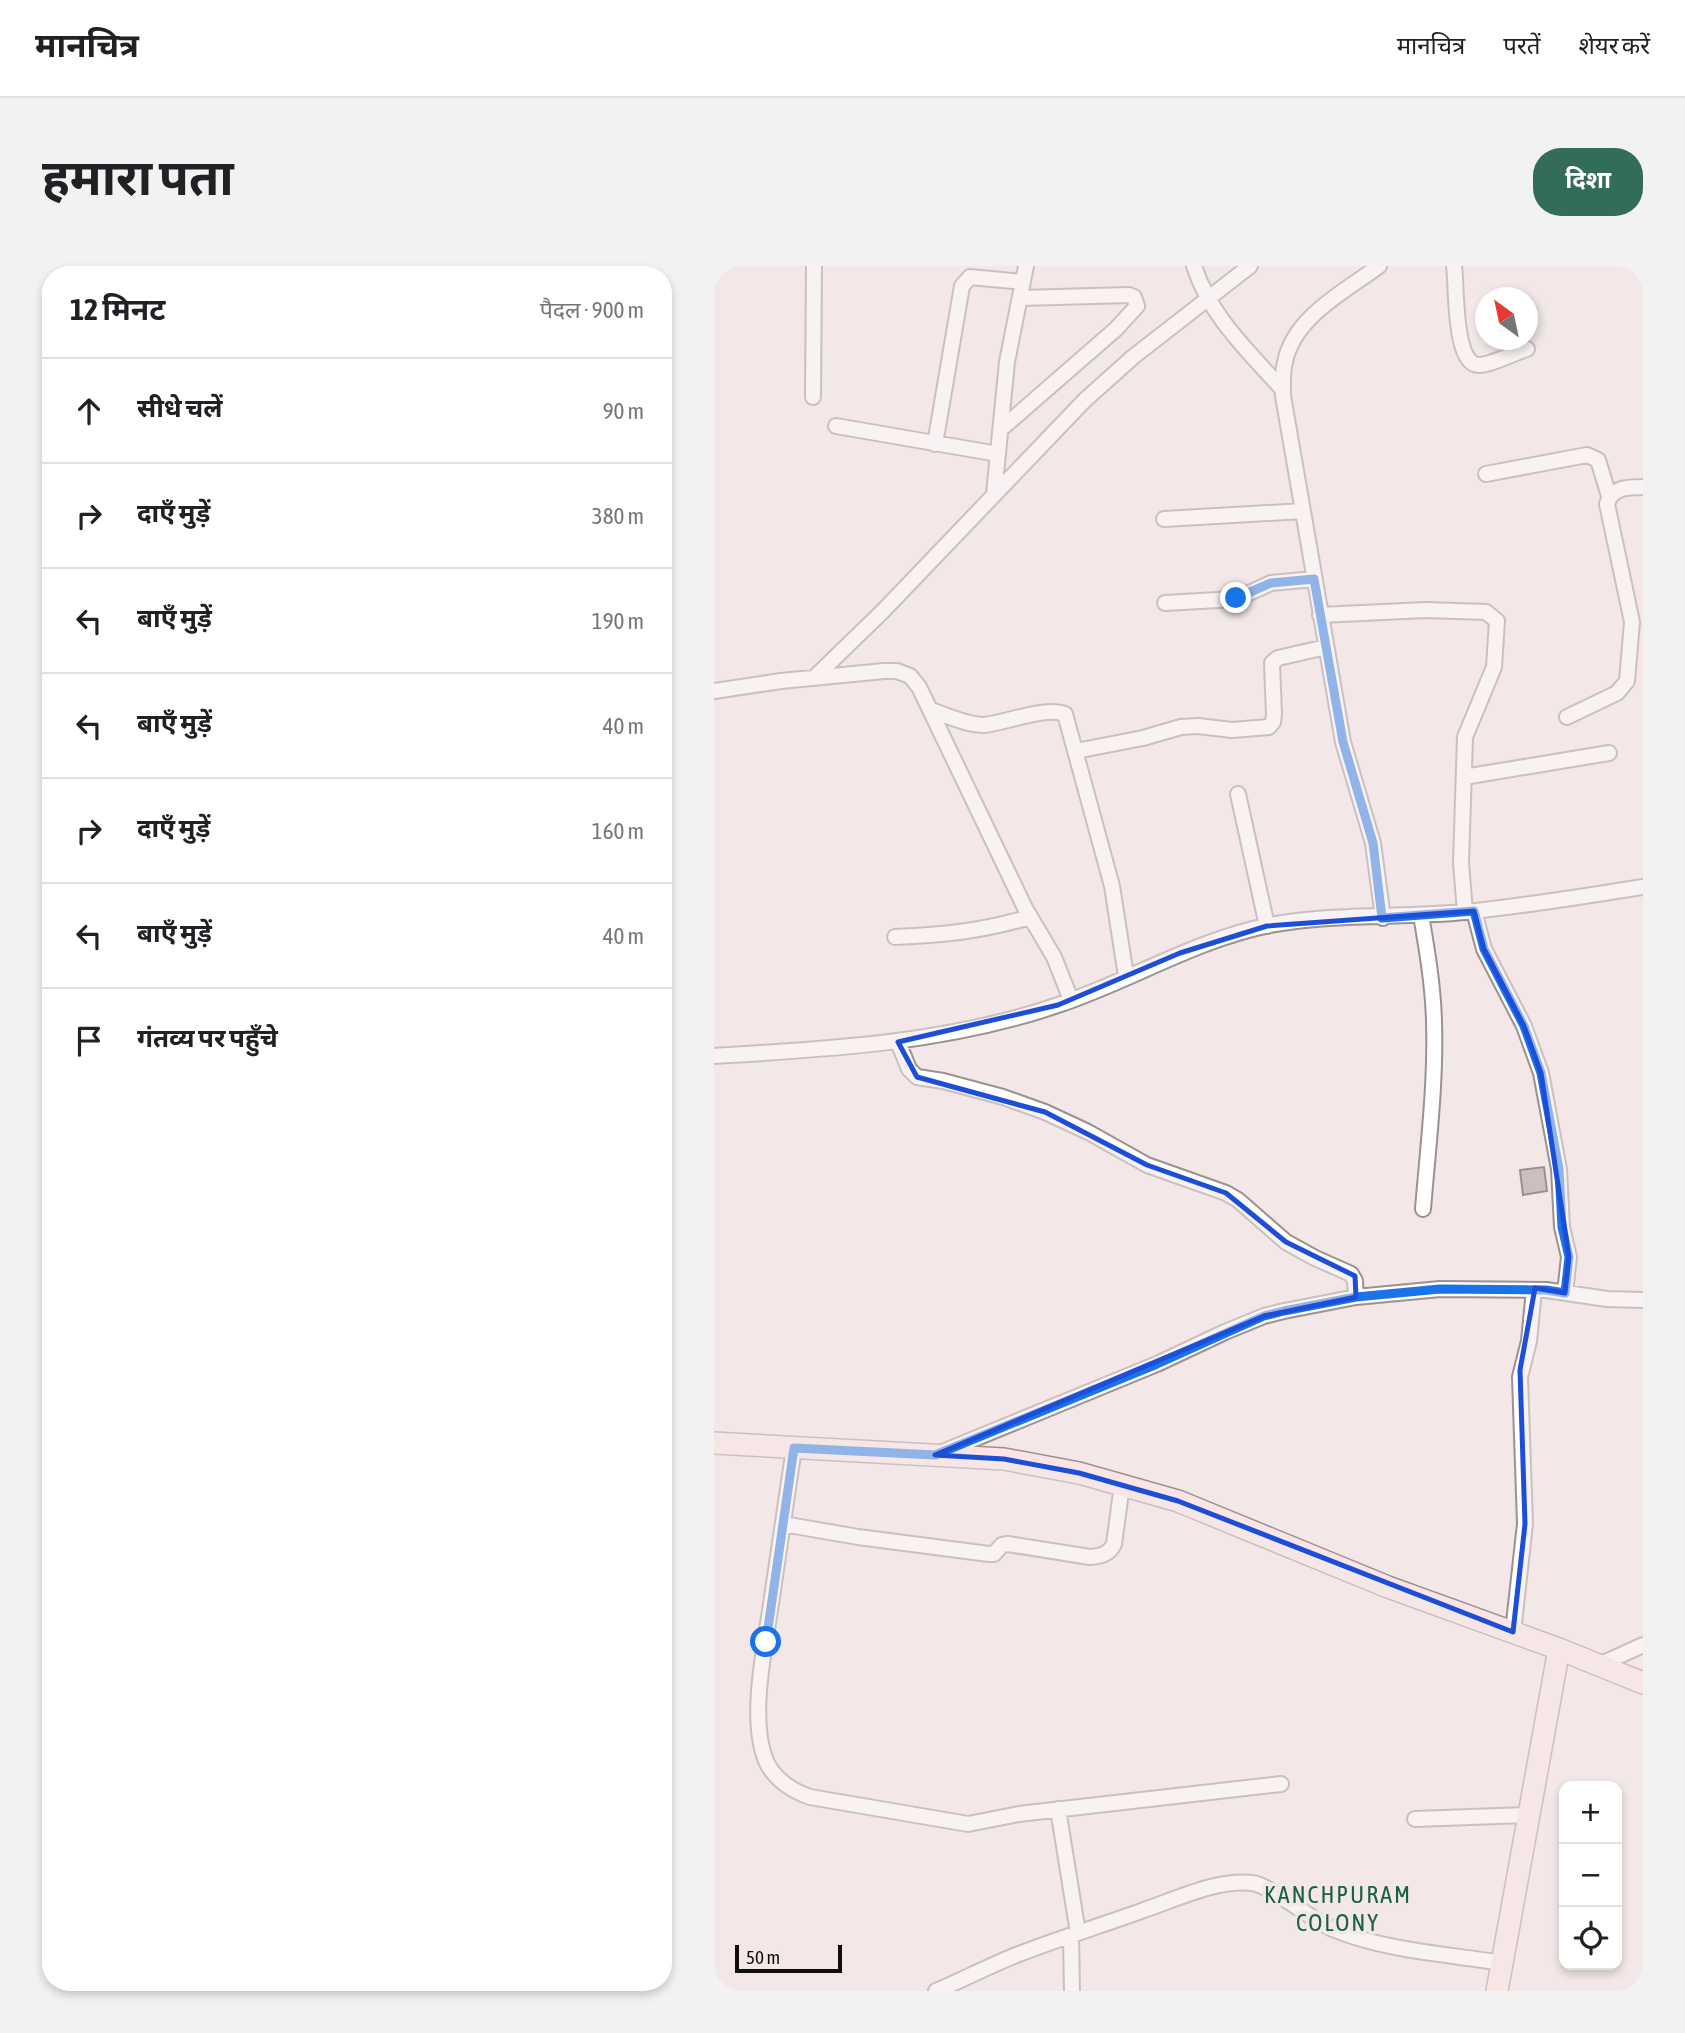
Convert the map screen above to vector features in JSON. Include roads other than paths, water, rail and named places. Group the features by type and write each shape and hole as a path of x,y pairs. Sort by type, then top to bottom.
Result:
{"main road":[{"path":"714,1443 1004,1459 1079,1473 1178,1501 1388,1587 1559,1648 1643,1683"},
{"path":"1497,1991 1559,1648"}],"street":[{"path":"813,397 814,266"},
{"path":"994,494 1007,362 1026,266"},
{"path":"1194,266 1200,285 1220,319 1283,390"},
{"path":"815,677 883,611 1085,400 1133,357 1250,266"},
{"path":"1379,266 1300,327 1290,345 1285,362 1283,390 1343,742 1373,843 1382,918"},
{"path":"1454,266 1459,336 1465,357 1473,364 1481,365 1524,350"},
{"path":"935,444 962,286 970,277 1023,282"},
{"path":"1000,430 1116,329 1138,306 1134,297 1129,295 1020,298"},
{"path":"836,426 998,454"},
{"path":"1486,474 1587,455 1598,460 1609,496 1608,520 1628,595 1632,622 1627,681 1617,693 1567,717"},
{"path":"1609,496 1628,487 1643,487"},
{"path":"1164,519 1303,511"},
{"path":"1164,603 1236,598 1271,583 1314,579"},
{"path":"1320,615 1426,610 1486,612 1493,616 1498,627 1496,655 1485,689 1466,731 1461,863 1469,911 1484,949 1524,1026 1541,1073 1559,1169 1562,1227 1569,1257 1565,1293"},
{"path":"1076,751 1143,738 1181,727 1232,730 1269,727 1273,722 1272,663 1278,658 1326,647"},
{"path":"714,691 852,673 897,671 910,676 931,710 1030,917 1054,957 1071,1000"},
{"path":"931,710 980,725 1060,712 1066,716 1109,875 1126,976"},
{"path":"1464,776 1609,753"},
{"path":"1238,794 1267,926"},
{"path":"714,1056 898,1042 964,1030 1058,1006 1180,953 1267,926 1304,920 1382,918 1469,911 1643,887"},
{"path":"1421,915 1432,986 1434,1034 1423,1209"},
{"path":"895,937 956,934 992,928 1030,917"},
{"path":"898,1042 909,1069 917,1077 1003,1097 1045,1112 1147,1165 1226,1193 1238,1200 1286,1242 1351,1274 1355,1281 1356,1297"},
{"path":"935,1455 1157,1364 1264,1316 1356,1297 1440,1289 1534,1290 1607,1299 1643,1300"},
{"path":"1513,1632 1525,1524 1520,1377 1529,1341 1534,1290"},
{"path":"794,1448 758,1714 764,1753 778,1779 810,1797 957,1824 1058,1809 1281,1784"},
{"path":"783,1524 989,1555 994,1554 1002,1545 1008,1544 1090,1557 1101,1556 1112,1549 1114,1544 1122,1485"},
{"path":"1599,1665 1643,1645"},
{"path":"1058,1809 1074,1935 1072,1991"},
{"path":"1415,1819 1528,1815"},
{"path":"936,1991 1018,1954 1212,1887 1253,1884 1264,1887 1314,1921 1355,1937 1502,1963"}],"district":[{"name":"KANCHPURAM COLONY","path":"1338,1908"}]}
